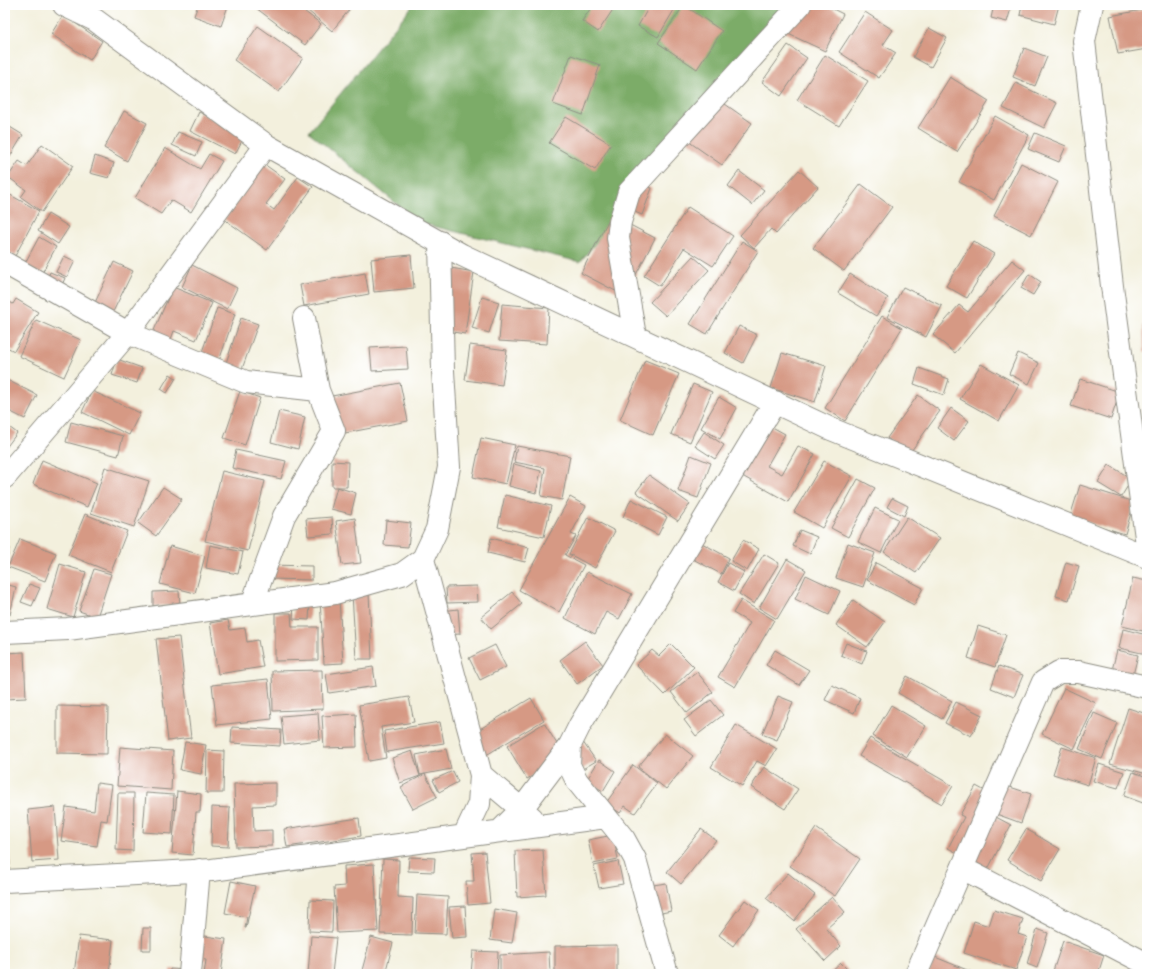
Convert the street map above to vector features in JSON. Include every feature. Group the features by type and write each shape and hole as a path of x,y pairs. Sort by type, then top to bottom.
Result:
{"street":[{"path":"64,5 95,20 266,145 462,255 830,429 1147,557"},
{"path":"635,336 618,238 620,222 629,192 800,5"},
{"path":"1092,5 1084,41 1112,286 1147,545"},
{"path":"5,477 128,333 266,145"},
{"path":"5,632 68,629 335,593 402,574 423,559 437,528 449,467 443,371 440,242"},
{"path":"5,263 128,333 246,382 318,390"},
{"path":"252,604 284,516 334,431 318,390 304,318"},
{"path":"500,831 521,810 570,745 584,718 775,402"},
{"path":"423,559 481,775 479,804 464,836"},
{"path":"916,974 1043,682 1059,672 1079,672 1147,687"},
{"path":"570,745 569,765 577,782 624,839 635,859 667,974"},
{"path":"481,775 521,810 543,826"},
{"path":"5,881 199,870 606,817"},
{"path":"962,868 1147,964"},
{"path":"190,974 199,870"}],"green space":[{"path":"413,5 792,5 580,262 420,223 309,132"}],"building":[{"path":"198,5 228,6 221,26 194,16"},
{"path":"258,5 296,5 321,24 305,45 256,8"},
{"path":"301,5 353,5 332,31"},
{"path":"593,5 616,5 598,32 582,21"},
{"path":"650,5 677,5 658,37 638,26"},
{"path":"684,5 722,31 697,69 658,43"},
{"path":"797,5 825,5 843,14 825,51 784,32"},
{"path":"994,5 1012,5 1007,22 991,18"},
{"path":"1022,5 1059,5 1054,24 1020,15"},
{"path":"1147,9 1147,49 1118,54 1110,16"},
{"path":"865,12 893,30 883,45 896,53 879,78 839,52"},
{"path":"63,15 102,41 90,60 51,34"},
{"path":"258,26 303,58 279,92 234,60"},
{"path":"929,28 947,38 931,67 913,57"},
{"path":"788,45 807,58 781,96 762,82"},
{"path":"1024,48 1047,57 1035,86 1013,77"},
{"path":"571,55 600,65 583,115 553,104"},
{"path":"825,55 868,81 839,126 797,100"},
{"path":"950,77 989,101 957,152 918,128"},
{"path":"1016,83 1057,103 1044,128 1003,108"},
{"path":"715,97 752,123 722,165 685,139"},
{"path":"124,111 147,123 127,161 104,148"},
{"path":"199,112 245,135 235,154 190,131"},
{"path":"995,116 1029,135 994,200 959,182"},
{"path":"566,117 611,144 595,170 549,143"},
{"path":"5,124 23,135 5,165"},
{"path":"178,132 202,142 196,156 172,145"},
{"path":"1035,133 1066,146 1059,162 1028,149"},
{"path":"42,144 73,166 42,212 21,197 26,190 8,177 19,161 27,166"},
{"path":"165,148 200,169 209,154 222,161 191,212 171,200 161,214 135,198"},
{"path":"95,156 114,163 109,178 90,173"},
{"path":"1021,163 1058,182 1031,235 994,216"},
{"path":"264,164 285,179 266,204 274,210 298,177 313,187 267,250 224,219"},
{"path":"799,170 818,187 776,234 771,229 754,248 740,235"},
{"path":"739,171 764,190 752,205 728,186"},
{"path":"639,184 652,188 642,215 630,210"},
{"path":"861,184 892,207 844,271 813,248"},
{"path":"5,192 39,211 15,256 5,250"},
{"path":"688,207 733,236 713,266 684,248 660,286 644,276"},
{"path":"48,214 69,227 58,244 38,231"},
{"path":"611,215 655,238 625,296 581,273"},
{"path":"39,237 56,247 41,275 24,265"},
{"path":"742,241 758,251 707,334 690,324"},
{"path":"973,241 994,254 967,298 946,286"},
{"path":"411,255 414,288 374,292 371,259"},
{"path":"64,256 75,261 67,277 56,272"},
{"path":"693,256 709,270 666,316 650,302"},
{"path":"1012,260 1025,270 955,353 933,335 959,305 968,312"},
{"path":"114,262 133,271 110,318 92,309"},
{"path":"192,265 237,288 227,309 182,287"},
{"path":"451,268 474,272 465,334 441,330"},
{"path":"50,272 65,278 60,290 46,283"},
{"path":"365,273 369,294 304,306 300,285"},
{"path":"850,274 888,298 876,316 838,293"},
{"path":"1029,274 1041,282 1033,295 1021,288"},
{"path":"173,287 212,303 196,340 174,331 170,342 152,335"},
{"path":"903,287 942,306 926,337 887,317"},
{"path":"482,297 499,302 489,333 472,328"},
{"path":"5,299 13,304 16,299 38,312 14,351 5,346"},
{"path":"502,304 549,308 547,344 499,341"},
{"path":"217,308 235,314 218,364 200,358"},
{"path":"882,316 902,328 845,421 825,408"},
{"path":"241,318 258,324 241,372 225,366"},
{"path":"36,320 81,340 64,377 19,356"},
{"path":"1143,325 1147,325 1147,352 1144,352"},
{"path":"739,326 757,335 743,363 725,353"},
{"path":"470,345 507,350 502,385 465,380"},
{"path":"406,346 408,369 372,371 370,348"},
{"path":"782,353 826,366 815,402 771,388"},
{"path":"1018,353 1039,363 1029,384 1009,374"},
{"path":"117,359 142,368 137,383 112,375"},
{"path":"645,360 679,374 653,435 620,420"},
{"path":"981,364 1019,385 999,421 960,399"},
{"path":"919,368 949,379 944,395 914,384"},
{"path":"170,374 176,378 167,393 161,389"},
{"path":"5,379 37,395 25,419 5,409"},
{"path":"1080,379 1120,392 1111,419 1071,406"},
{"path":"400,383 408,421 340,434 332,396"},
{"path":"693,384 712,392 690,442 671,434"},
{"path":"92,391 140,413 129,435 82,412"},
{"path":"240,391 260,398 245,445 224,438"},
{"path":"918,395 940,411 909,454 887,438"},
{"path":"719,397 737,408 720,439 701,428"},
{"path":"951,408 969,421 954,441 937,428"},
{"path":"279,411 305,417 298,449 271,442"},
{"path":"71,422 123,436 118,456 66,442"},
{"path":"765,423 785,434 767,466 782,474 798,446 815,454 788,502 737,473"},
{"path":"5,424 17,433 5,449"},
{"path":"704,432 724,445 715,459 695,446"},
{"path":"481,438 515,445 506,484 473,477"},
{"path":"517,446 570,456 562,500 541,496 545,468 514,462"},
{"path":"236,450 286,461 281,479 232,468"},
{"path":"691,455 711,463 698,498 678,491"},
{"path":"42,460 97,483 87,507 33,484"},
{"path":"332,461 348,462 347,487 332,487"},
{"path":"824,461 852,476 822,528 794,512"},
{"path":"514,464 541,471 536,493 509,486"},
{"path":"1109,465 1132,479 1121,497 1098,483"},
{"path":"105,467 149,481 134,527 91,513"},
{"path":"222,471 265,481 248,551 205,541"},
{"path":"649,475 690,504 678,521 636,492"},
{"path":"858,479 875,488 848,537 831,528"},
{"path":"1080,485 1134,502 1125,534 1070,517"},
{"path":"163,487 182,499 156,536 138,523"},
{"path":"337,487 356,493 351,514 331,509"},
{"path":"505,495 551,506 544,537 498,527"},
{"path":"570,497 586,506 571,534 576,536 565,555 584,565 559,612 519,590"},
{"path":"892,498 908,506 904,516 887,507"},
{"path":"631,499 667,517 658,535 623,517"},
{"path":"875,508 898,519 881,553 858,542"},
{"path":"85,514 127,531 111,572 68,555"},
{"path":"332,517 333,534 308,536 306,519"},
{"path":"588,517 615,531 595,568 569,554"},
{"path":"907,517 940,538 916,573 884,552"},
{"path":"355,518 361,563 342,565 336,521"},
{"path":"386,520 411,523 408,547 384,545"},
{"path":"800,530 817,537 810,554 793,546"},
{"path":"491,538 529,548 525,562 488,553"},
{"path":"20,539 56,553 45,581 8,567"},
{"path":"743,540 759,549 747,571 731,561"},
{"path":"700,542 729,558 721,574 691,558"},
{"path":"848,543 875,553 863,587 836,578"},
{"path":"210,545 243,552 238,574 206,568"},
{"path":"170,546 205,556 195,593 160,584"},
{"path":"5,548 9,548 6,566 5,566"},
{"path":"764,554 779,563 754,604 739,594"},
{"path":"787,559 806,570 777,619 759,608"},
{"path":"1066,562 1079,566 1069,600 1056,596"},
{"path":"728,563 744,572 734,591 718,582"},
{"path":"876,563 923,588 914,605 867,580"},
{"path":"60,564 86,572 73,617 47,609"},
{"path":"268,565 312,566 312,580 268,579"},
{"path":"94,569 111,574 97,617 79,611"},
{"path":"587,572 632,594 619,619 606,612 595,634 565,618"},
{"path":"806,575 840,591 829,615 795,599"},
{"path":"1133,578 1147,581 1147,595 1145,603 1147,603 1147,632 1122,626"},
{"path":"5,584 16,587 10,615 5,614"},
{"path":"29,584 40,588 32,606 21,602"},
{"path":"477,586 478,602 447,603 446,587"},
{"path":"179,591 180,605 153,606 153,592"},
{"path":"512,592 522,604 491,629 481,617"},
{"path":"369,593 372,659 356,659 352,594"},
{"path":"339,599 343,663 324,664 320,600"},
{"path":"741,600 774,620 735,687 718,677 750,623 733,613"},
{"path":"853,600 885,622 867,647 836,625"},
{"path":"294,604 310,604 309,620 293,619"},
{"path":"458,609 460,634 445,635 442,611"},
{"path":"275,613 291,613 292,627 318,627 318,660 275,661"},
{"path":"228,620 230,630 245,628 247,642 258,640 263,667 218,674 210,623"},
{"path":"978,626 1006,635 995,667 968,658"},
{"path":"1123,629 1147,635 1146,654 1119,648"},
{"path":"179,637 191,738 168,741 156,639"},
{"path":"585,641 603,665 577,684 560,660"},
{"path":"846,643 867,651 862,664 841,655"},
{"path":"671,644 694,667 665,695 636,665 652,650 659,656"},
{"path":"495,645 506,667 480,680 469,658"},
{"path":"775,650 809,670 799,685 766,665"},
{"path":"1117,650 1138,655 1131,683 1110,678"},
{"path":"24,652 26,698 5,699 5,653"},
{"path":"999,666 1023,675 1014,697 991,688"},
{"path":"373,667 376,686 329,693 326,674"},
{"path":"322,670 323,709 273,711 272,671"},
{"path":"697,672 713,692 687,713 671,692"},
{"path":"907,676 952,701 942,719 898,693"},
{"path":"268,679 272,719 217,725 212,685"},
{"path":"832,685 860,698 854,713 825,700"},
{"path":"1064,688 1096,703 1074,749 1042,734"},
{"path":"778,696 793,702 777,740 762,734"},
{"path":"409,697 414,722 381,727 386,758 369,761 359,705"},
{"path":"531,698 544,720 483,757 470,735"},
{"path":"711,700 723,715 696,736 684,720"},
{"path":"956,702 982,715 971,736 945,723"},
{"path":"891,705 926,726 907,757 873,736"},
{"path":"57,706 108,707 107,754 57,753"},
{"path":"1128,708 1147,714 1147,774 1110,764"},
{"path":"318,713 320,740 284,744 281,716"},
{"path":"1094,713 1117,723 1102,759 1079,749"},
{"path":"356,714 357,747 324,748 322,716"},
{"path":"440,722 444,743 387,752 384,731"},
{"path":"544,723 565,757 527,779 507,746"},
{"path":"736,725 777,749 766,766 757,761 742,786 711,767"},
{"path":"232,727 281,730 280,746 231,743"},
{"path":"576,732 596,761 581,770"},
{"path":"665,734 693,756 666,789 638,767"},
{"path":"870,738 953,786 942,804 859,756"},
{"path":"185,742 206,745 201,774 180,770"},
{"path":"120,747 173,751 171,790 117,786"},
{"path":"1062,747 1096,758 1088,785 1053,774"},
{"path":"446,749 451,769 420,775 416,755"},
{"path":"207,750 224,751 223,793 206,793"},
{"path":"412,751 420,776 400,783 392,758"},
{"path":"599,760 615,771 603,791 586,781"},
{"path":"1099,764 1124,772 1118,788 1093,781"},
{"path":"633,765 657,783 635,813 625,806 620,813 606,803"},
{"path":"764,767 798,789 785,809 751,787"},
{"path":"453,771 458,782 439,792 433,780"},
{"path":"1133,772 1147,777 1147,792 1143,803 1124,796"},
{"path":"425,774 437,797 413,809 401,787"},
{"path":"97,783 112,785 107,821 101,820 97,846 61,841 66,807 94,811"},
{"path":"276,783 276,805 253,806 254,831 272,830 272,846 236,847 234,784"},
{"path":"998,783 1031,794 1021,823 988,811"},
{"path":"976,786 987,792 979,808 1011,825 988,869 948,848 964,817 960,815"},
{"path":"177,791 201,794 200,812 196,812 193,855 172,853"},
{"path":"118,793 134,793 133,851 116,850"},
{"path":"146,793 174,795 172,834 143,832"},
{"path":"55,807 59,860 32,862 28,810"},
{"path":"212,807 230,808 228,847 211,846"},
{"path":"359,818 361,836 287,847 284,829"},
{"path":"6,820 10,865 5,865"},
{"path":"816,828 860,859 835,896 790,866"},
{"path":"701,829 716,840 681,884 667,872"},
{"path":"1026,829 1060,849 1041,881 1007,860"},
{"path":"613,835 618,859 593,864 588,840"},
{"path":"543,850 546,895 517,897 515,851"},
{"path":"485,852 490,903 468,905 466,881 474,881 472,853"},
{"path":"409,857 435,858 434,872 408,871"},
{"path":"383,859 399,860 398,897 413,898 412,935 380,934"},
{"path":"618,861 623,884 599,888 594,866"},
{"path":"374,864 378,931 337,933 334,887 345,886 344,866"},
{"path":"788,873 815,895 794,921 766,898"},
{"path":"231,881 255,886 246,928 247,917 225,913"},
{"path":"666,883 671,911 652,915 647,886"},
{"path":"417,895 448,897 446,934 415,933"},
{"path":"832,897 845,912 826,929 841,946 825,961 796,929"},
{"path":"310,900 333,901 332,932 309,931"},
{"path":"745,900 759,910 733,946 719,935"},
{"path":"465,906 467,937 452,938 449,907"},
{"path":"494,909 517,913 512,943 490,940"},
{"path":"994,910 1023,919 1018,934 1027,937 1016,970 964,953 974,921 989,926"},
{"path":"143,928 151,928 151,950 142,950"},
{"path":"1037,929 1048,933 1037,968 1027,964"},
{"path":"198,935 226,939 221,974 204,974 206,960 194,958"},
{"path":"79,936 113,940 109,974 74,974"},
{"path":"311,936 336,938 332,974 308,974"},
{"path":"371,937 393,943 385,974 361,974"},
{"path":"1063,941 1104,955 1098,974 1052,974"},
{"path":"617,945 617,974 555,974 555,946"},
{"path":"473,951 498,952 497,974 471,974"},
{"path":"549,952 550,974 500,974 500,955"},
{"path":"935,957 977,974 928,974"},
{"path":"841,963 852,974 829,974"},
{"path":"170,969 192,970 192,974 170,974"}]}
